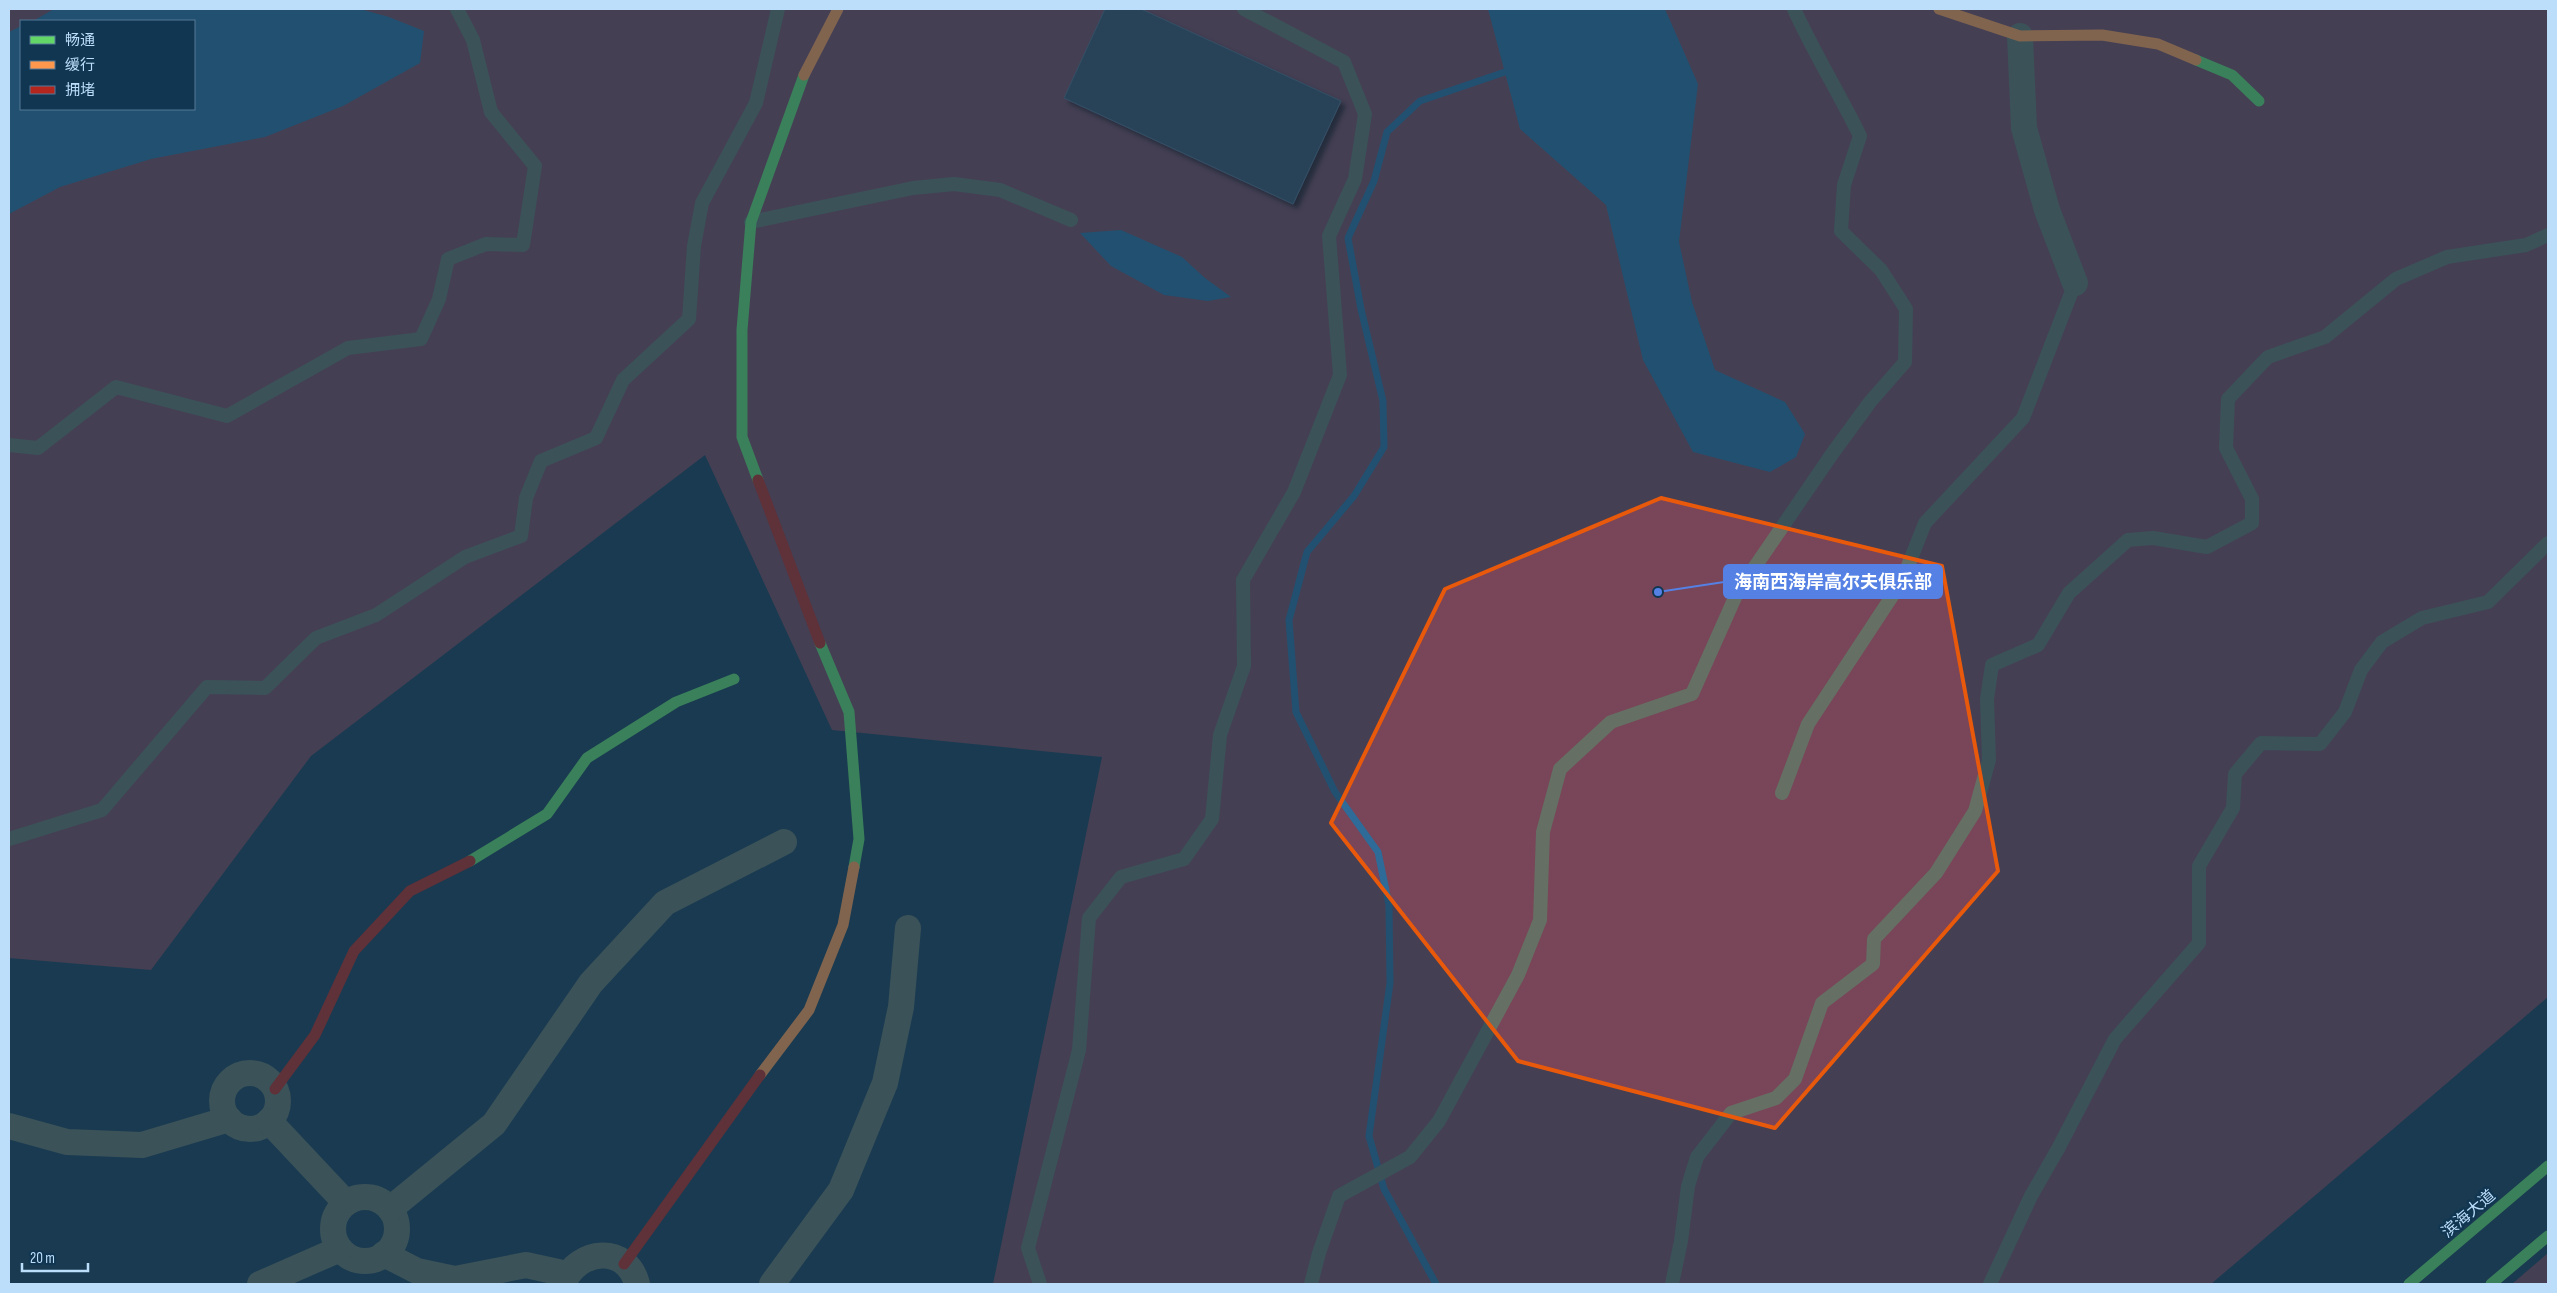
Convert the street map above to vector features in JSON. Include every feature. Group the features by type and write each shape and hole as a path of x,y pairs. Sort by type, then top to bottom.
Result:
{"main road":[{"path":"631,1274 744,1096 809,1010 843,925 859,839 849,712 804,607 742,437 742,330 751,222 807,66 838,9"},
{"path":"1939,9 2020,36 2102,35 2158,44 2232,75 2259,101"},
{"path":"275,1089 315,1034 354,951 410,891 488,852 546,814 587,758 676,702 734,678"},
{"name":"滨海大道","path":"2409,1284 2548,1166"},
{"path":"2492,1284 2548,1236"}],"street":[{"path":"2020,36 2024,128 2047,210 2074,282"},
{"path":"390,1209 494,1124 591,983 665,903 784,842"},
{"path":"772,1284 842,1190 885,1083 901,1007 908,928"},
{"path":"243,1074 262,1076 275,1089 277,1106 269,1121 262,1126 244,1128 229,1119 224,1111 224,1092 235,1078 243,1074"},
{"path":"9,1126 68,1142 142,1145 229,1119"},
{"path":"269,1121 346,1203"},
{"path":"364,1197 374,1198 390,1209 394,1218 396,1233 391,1247 384,1254 375,1259 356,1259 340,1249 334,1235 334,1219 346,1203 364,1197"},
{"path":"260,1284 340,1249"},
{"path":"384,1254 417,1271 455,1279 526,1265 565,1279 576,1264 587,1257 600,1255 613,1257 631,1274"}],"lane":[{"path":"9,445 38,448 116,387 227,416 348,348 421,339 439,299 448,259 486,244 523,245 534,166 491,112 473,40 457,9"},
{"path":"9,839 102,810 207,687 265,688 316,638 376,614 465,556 521,536 526,498 541,460 596,438 623,380 688,319 694,246 702,203 756,103 778,9"},
{"path":"1040,1284 1028,1248 1079,1050 1089,918 1122,877 1184,859 1212,819 1220,735 1244,666 1242,580 1294,492 1340,375 1329,236 1355,179 1365,114 1344,62 1244,9"},
{"path":"1311,1284 1318,1253 1339,1196 1410,1156 1439,1122 1518,975 1540,920 1543,832 1560,769 1611,722 1692,694 1737,593 1832,454 1870,402 1905,362 1906,309 1881,270 1841,231 1844,185 1860,136 1835,84 1813,51 1794,9"},
{"path":"751,222 913,188 954,184 1000,190 1071,220"},
{"path":"1672,1284 1682,1240 1688,1186 1698,1157 1731,1113 1776,1098 1795,1079 1822,1003 1872,964 1874,939 1936,872 1975,811 1989,760 1987,699 1992,665 2038,645 2069,593 2128,540 2153,538 2207,547 2252,523 2252,499 2226,448 2228,399 2268,357 2325,337 2396,279 2447,257 2526,245 2548,235"},
{"path":"1782,793 1808,724 1902,581 1925,523 2023,418 2074,282"},
{"path":"1990,1284 2031,1196 2059,1147 2115,1039 2199,943 2199,866 2233,808 2235,774 2261,744 2320,744 2344,712 2361,670 2382,642 2422,618 2488,602 2548,543"}],"highlighted area":[{"path":"1661,498 1942,566 1998,871 1775,1128 1518,1061 1331,823 1445,589"}],"shaded area":[{"path":"9,9 2548,9 2548,997 2211,1284 993,1284 1102,757 832,730 705,455 311,756 151,970 9,958"},
{"path":"2548,1253 2548,1284 2512,1284"}],"water":[{"path":"54,9 360,9 389,17 424,31 420,63 343,106 265,137 151,159 60,187 9,214 9,32 20,26 20,110 195,110 195,20 35,20"},
{"path":"1488,9 1665,9 1698,84 1679,242 1692,302 1715,370 1785,402 1805,434 1796,457 1770,472 1693,452 1643,360 1606,205 1520,129"},
{"path":"1121,230 1182,257 1205,278 1231,297 1208,301 1164,295 1111,266 1080,233"}],"building":[{"path":"1105,9 1141,9 1341,101 1293,204 1064,98"}],"waterway":[{"path":"1436,1284 1384,1189 1369,1136 1390,983 1389,905 1378,852 1335,792 1296,712 1289,620 1307,552 1354,496 1384,447 1383,401 1361,309 1348,238 1374,181 1387,132 1420,101 1505,72"}],"traffic: fast":[{"path":"2196,60 2232,75 2259,101"},
{"path":"758,480 742,437 742,330 751,222 804,75"},
{"path":"820,643 849,712 859,839 854,867"},
{"path":"470,861 547,814 587,758 676,702 734,679"},
{"path":"2409,1284 2548,1166"},
{"path":"2491,1284 2548,1236"}],"traffic: slow":[{"path":"804,75 838,9"},
{"path":"1939,9 2020,36 2102,35 2158,44 2196,60"},
{"path":"760,1075 809,1010 843,925 854,867"}],"traffic: jam":[{"path":"758,480 820,643"},
{"path":"275,1089 315,1035 354,951 410,891 470,861"},
{"path":"624,1264 760,1075"}],"place":[{"name":"海南西海岸高尔夫俱乐部","path":"1658,592"}]}
